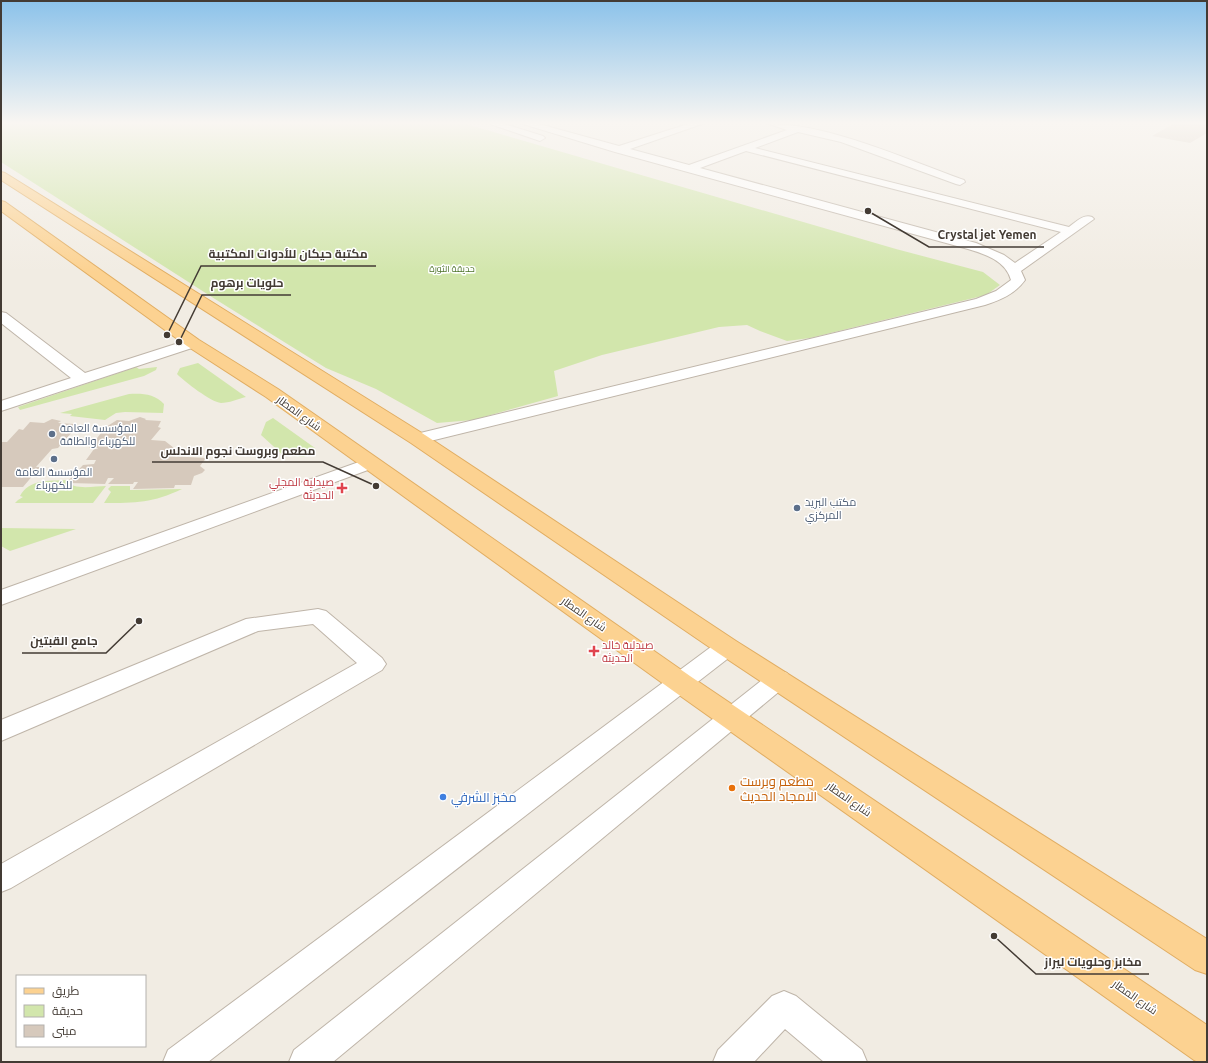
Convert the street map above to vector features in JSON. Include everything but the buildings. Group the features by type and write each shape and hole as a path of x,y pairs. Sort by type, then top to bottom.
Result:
{"main road":[{"path":"3,178 418,439 727,647 1207,958"},
{"name":"شارع المطار","path":"1,205 193,343 272,393 681,682 1207,1047"}],"street":[{"path":"666,174 671,175 688,174 918,231 984,250 1002,260 1009,274"},
{"path":"844,174 1070,231"},
{"path":"937,174 960,182"},
{"path":"418,439 980,302 999,295 1009,274 1088,219"},
{"path":"902,240 918,231"},
{"path":"990,267 1009,274"},
{"path":"1,316 82,379"},
{"path":"1,406 193,343"},
{"path":"1,598 370,463"},
{"path":"1,731 254,624 318,616 374,664 1,879"},
{"path":"180,1062 727,647"},
{"path":"306,1062 779,680"},
{"path":"730,1062 784,1007 850,1062"}],"green space":[{"name":"حديقة الثورة","path":"19,174 637,174 896,249 983,272 1000,285 986,295 810,338 787,341 747,325 719,327 602,355 554,371 558,396 473,420 437,423 376,389 326,368"},
{"path":"198,363 246,397 227,402 217,402 198,391 177,374 180,368"},
{"path":"136,367 139,369 157,367 156,370 144,376 20,410 18,407"},
{"path":"129,394 143,394 157,398 164,404 163,413 116,413 105,420 70,416 72,414 60,413"},
{"path":"273,418 315,448 304,457 283,455 261,435 266,422"},
{"path":"66,480 74,486 79,487 106,486 93,503 15,503 23,497 20,496 29,486 46,481"},
{"path":"111,486 130,486 130,490 182,489 153,500 126,503 104,503 111,492 108,489"},
{"path":"1,528 76,529 10,551 1,546"}],"place":[{"name":"Crystal jet Yemen","path":"868,211"},
{"name":"مكتبة حيكان للأدوات المكتبية","path":"167,335"},
{"name":"حلويات برهوم","path":"179,342"},
{"name":"المؤسسة العامة للكهرباء والطاقة","path":"52,434"},
{"name":"المؤسسة العامة للكهرباء","path":"54,459"},
{"name":"مطعم وبروست نجوم الاندلس","path":"376,486"},
{"name":"صيدلية المجلي الحديثة","path":"342,488"},
{"name":"مكتب البريد المركزي","path":"797,508"},
{"name":"جامع القبتين","path":"139,621"},
{"name":"صيدلية خالد الحديثة","path":"594,651"},
{"name":"مطعم وبرست الامجاد الحديث","path":"732,788"},
{"name":"مخبز الشرفي","path":"443,797"},
{"name":"مخابز وحلويات ليراز","path":"994,936"}]}
